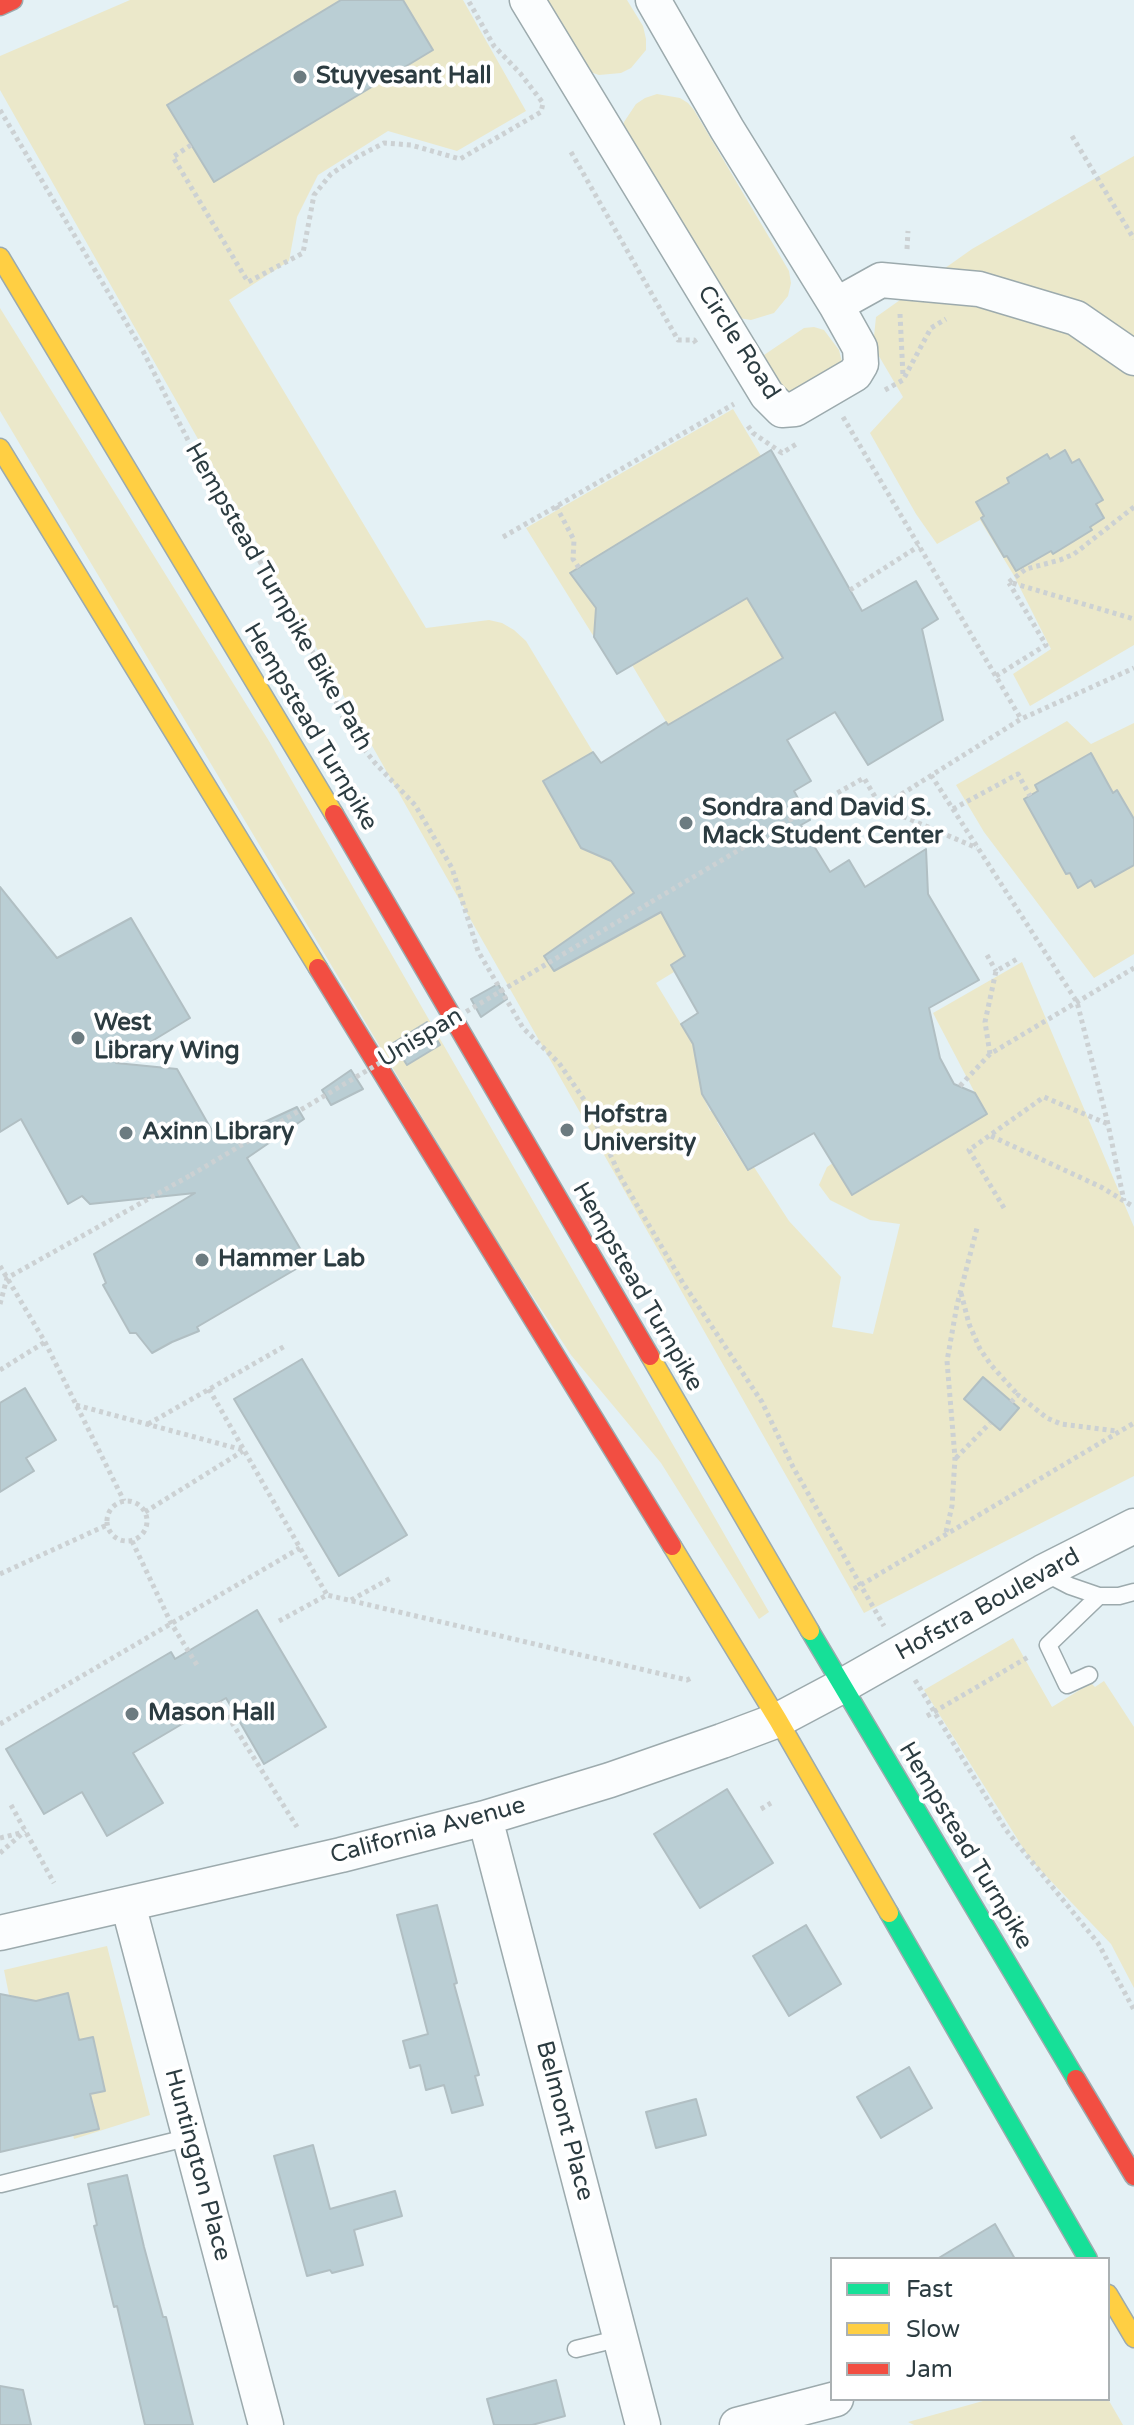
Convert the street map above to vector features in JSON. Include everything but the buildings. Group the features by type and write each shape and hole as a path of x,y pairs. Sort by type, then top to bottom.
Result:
{"main road":[{"path":"0,6 13,0"},
{"name":"Hempstead Turnpike","path":"0,257 311,774 842,1686 1134,2176"},
{"path":"0,448 778,1720 1087,2257"},
{"path":"1110,2299 1122,2330"}],"street":[{"name":"Circle Road","path":"527,0 767,395 782,410 795,409 855,374 861,364 860,348 653,0"},
{"path":"836,305 881,280 979,289 1076,318 1134,358"},
{"name":"Hofstra Boulevard","path":"842,1686 1043,1572 1134,1526"},
{"name":"California Avenue","path":"0,1933 341,1855 485,1818 610,1780 778,1720 842,1686"},
{"name":"Belmont Place","path":"485,1818 643,2425"},
{"name":"Huntington Place","path":"128,1904 266,2425"},
{"path":"737,2425 830,2401"}],"lane":[{"path":"1043,1572 1099,1596 1134,1592"},
{"path":"1089,1675 1067,1685 1048,1645 1099,1596"},
{"path":"1,2184 190,2137"},
{"path":"576,2349 621,2338"}],"path":[{"path":"191,145 173,157 248,282 303,253 314,195 331,174 357,157 384,143 411,145 460,159 541,112 543,103 494,46 468,0"},
{"name":"Hempstead Turnpike Bike Path","path":"0,110 143,351 195,454 300,629 319,663 348,729 415,805 452,868 485,964 523,1028 559,1063 587,1104 621,1178 683,1283 762,1402 793,1467 876,1612"},
{"path":"1072,136 1134,239"},
{"path":"571,152 678,340 694,340 702,353"},
{"path":"900,313 903,380"},
{"path":"882,392 903,380 931,328 956,313"},
{"path":"503,537 734,404 740,414"},
{"path":"830,424 843,416 1021,719"},
{"path":"746,423 753,433 782,453 806,438"},
{"path":"556,506 574,540 573,559 579,568"},
{"path":"1009,582 1026,569 1074,554 1134,507"},
{"path":"850,590 919,546"},
{"path":"996,676 1046,645 1009,582"},
{"path":"1009,582 1134,619"},
{"path":"881,807 1021,719 1134,668"},
{"path":"953,809 1018,774 1030,796"},
{"path":"931,775 1077,1002 1124,1201"},
{"name":"Unispan","path":"7,1278 191,1175 864,778 881,807"},
{"path":"881,807 978,848"},
{"path":"987,955 996,971 985,1022 990,1054"},
{"path":"996,971 1017,959"},
{"path":"960,1086 990,1054 1134,968"},
{"path":"1004,1208 969,1150 1044,1097 1108,1124"},
{"path":"990,1135 1101,1187 1134,1207"},
{"path":"946,1532 952,1506 955,1458 947,1361 977,1228"},
{"path":"0,1266 45,1342 124,1501"},
{"path":"0,1304 7,1278"},
{"path":"961,1291 969,1324 980,1349 1018,1395 1047,1418 1061,1424 1119,1431"},
{"path":"0,1370 45,1342"},
{"path":"148,1424 285,1346"},
{"path":"209,1389 327,1595"},
{"path":"1011,1402 1018,1395"},
{"path":"76,1405 244,1450"},
{"path":"955,1458 990,1423"},
{"path":"854,1589 1134,1423"},
{"path":"145,1512 244,1450"},
{"path":"124,1501 136,1504 145,1512 147,1520 143,1533 132,1541 114,1537 107,1525 106,1519 112,1507 124,1501"},
{"path":"0,1574 107,1525"},
{"path":"132,1541 171,1623 197,1665"},
{"path":"0,1724 300,1548"},
{"path":"351,1600 391,1578"},
{"path":"279,1621 327,1595 687,1680 693,1677"},
{"path":"930,1715 1048,1645"},
{"path":"920,1689 930,1715 1006,1830 1098,1943 1134,2010"},
{"path":"219,1702 297,1827"},
{"path":"761,1809 771,1803"},
{"path":"11,1805 54,1883"},
{"path":"0,1838 25,1831"},
{"path":"0,1853 25,1831"}],"shaded area":[{"path":"130,0 463,0 526,111 457,151 388,131 318,175 297,217 289,261 229,300 426,628 489,620 514,630 526,641 593,752 543,782 581,848 611,861 618,871 646,885 685,956 671,965 674,972 656,983 693,1044 702,1094 710,1111 726,1103 732,1113 717,1122 747,1170 754,1167 789,1221 841,1277 832,1327 873,1334 900,1224 870,1220 830,1200 819,1185 827,1167 833,1163 853,1195 986,1114 933,1013 1022,962 1134,1227 1134,1476 864,1613 0,90 0,56"},
{"path":"540,0 627,0 643,26 646,50 631,68 621,73 599,75 587,71"},
{"path":"657,94 680,98 694,110 789,271 791,283 788,296 774,313 751,320 733,317 622,134 624,122 636,104"},
{"path":"1134,156 1134,645 1030,706 1013,674 1051,649 1013,574 980,520 937,544 916,514 870,433 903,397 873,346 876,317 972,249"},
{"path":"0,308 269,741 769,1612 759,1619 661,1463 571,1355 492,1234 0,411"},
{"path":"804,328 824,330 839,350 842,362 840,371 790,403 761,357"},
{"path":"733,409 761,456 570,573 596,608 594,637 526,528"},
{"path":"747,598 783,658 668,725 632,665"},
{"path":"1067,721 1091,744 1134,723 1134,954 1094,978 984,832 956,785"},
{"path":"1013,1638 1052,1707 1091,1683 1095,1687 1104,1681 1134,1727 1134,1988 1111,1944 1030,1859 924,1690"},
{"path":"107,1946 150,2115 74,2139 73,2135 99,2129 68,1993 36,2001 9,1995 4,1970"},
{"path":"983,2401 1109,2401 1123,2425 914,2425 908,2422"}],"traffic: fast":[{"path":"810,1631 1076,2079"},
{"path":"889,1913 1087,2257"}],"traffic: slow":[{"path":"0,257 334,814"},
{"path":"0,448 318,968"},
{"path":"650,1356 810,1631"},
{"path":"672,1546 778,1720 889,1913"},
{"path":"1110,2297 1134,2338"}],"traffic: jam":[{"path":"0,6 13,0"},
{"path":"334,814 650,1356"},
{"path":"318,968 672,1546"},
{"path":"1076,2079 1134,2176"}],"place":[{"name":"Stuyvesant Hall","path":"300,77"},
{"name":"Sondra and David S. Mack Student Center","path":"686,823"},
{"name":"West Library Wing","path":"78,1038"},
{"name":"Hofstra University","path":"567,1130"},
{"name":"Axinn Library","path":"126,1133"},
{"name":"Hammer Lab","path":"202,1260"},
{"name":"Mason Hall","path":"132,1714"}]}
